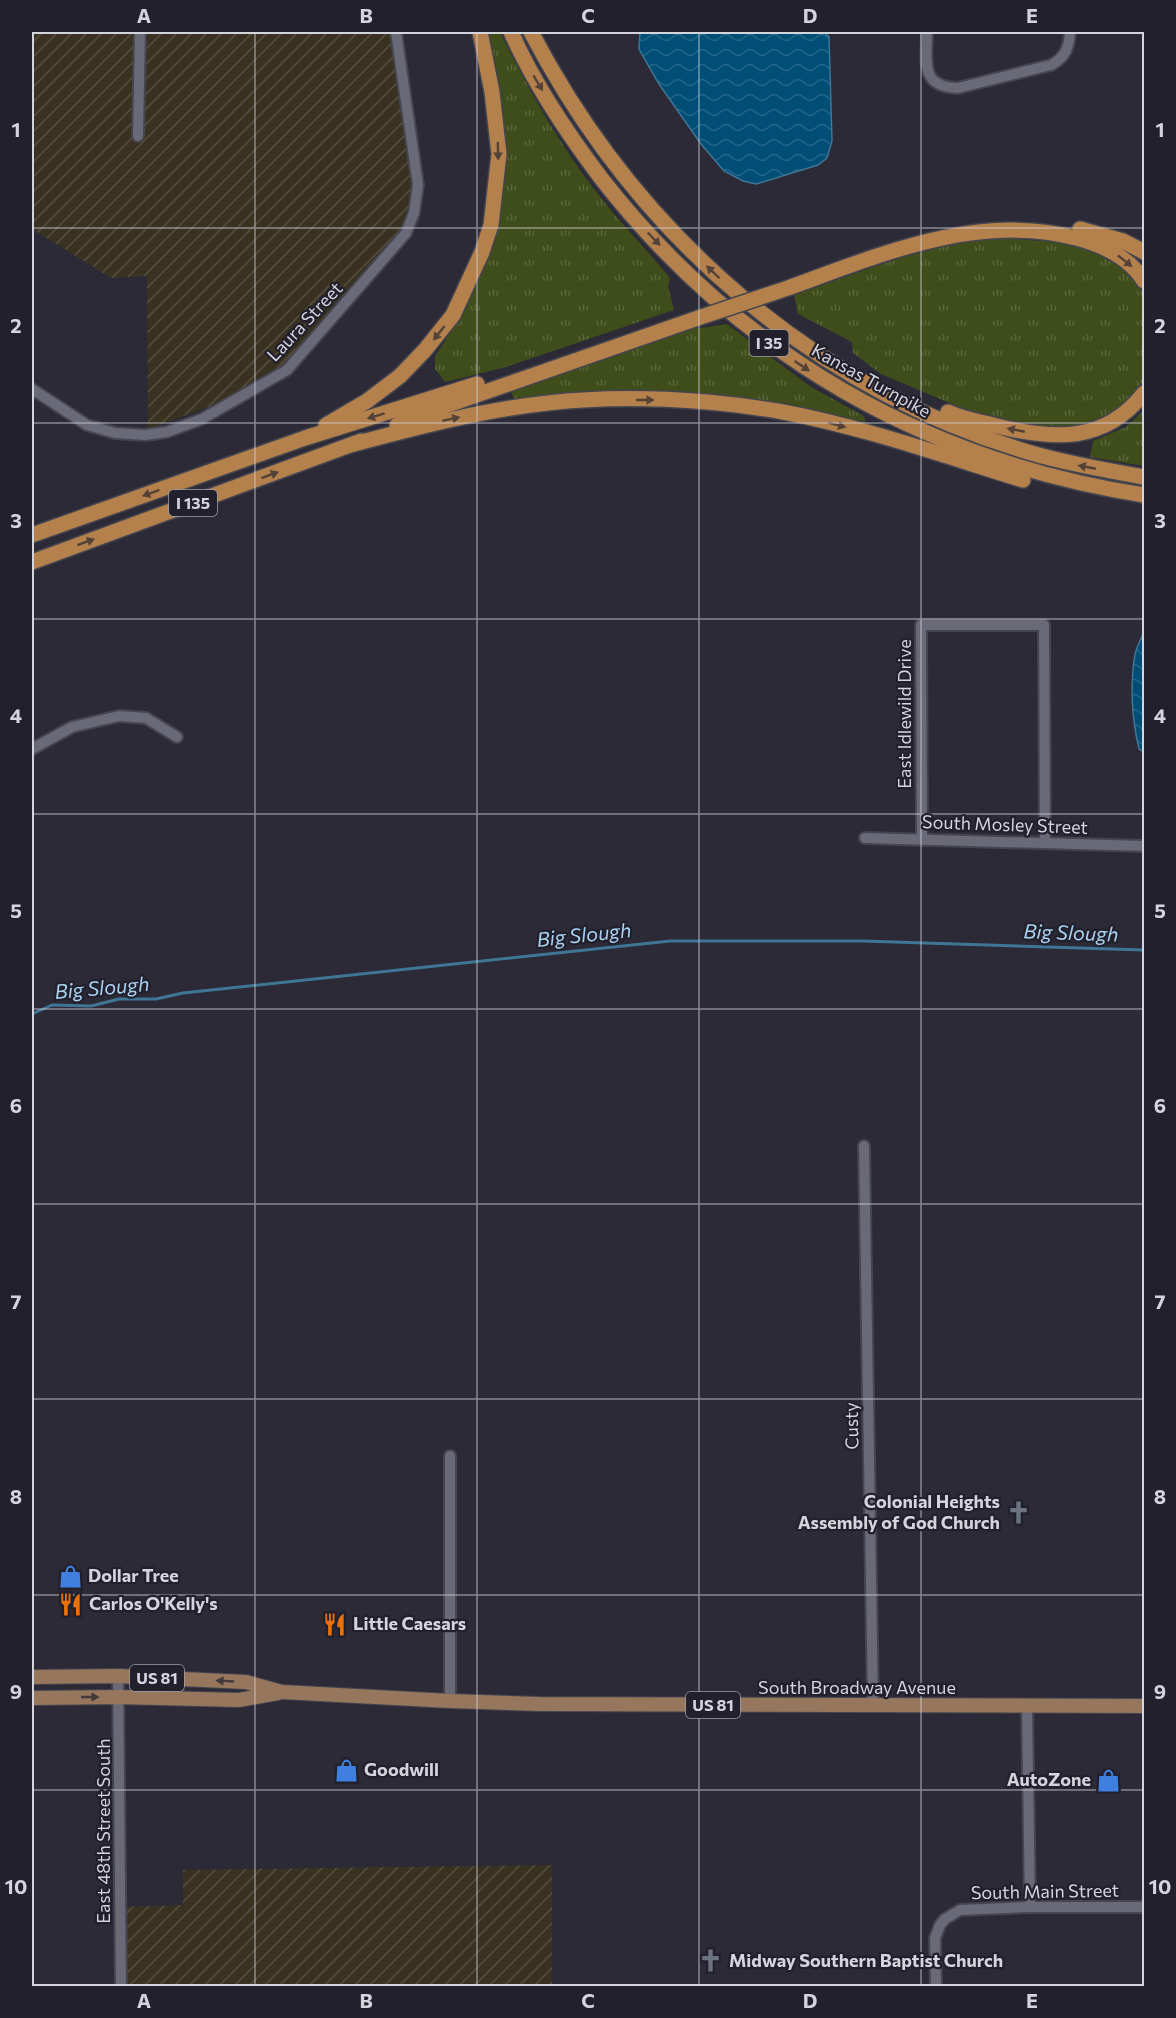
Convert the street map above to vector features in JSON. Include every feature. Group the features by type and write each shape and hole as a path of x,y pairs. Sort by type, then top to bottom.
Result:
{"highway":[{"path":"305,438 367,401 400,376 425,350 453,315 472,277 491,225 499,154 492,92 480,32"},
{"name":"Kansas Turnpike","path":"511,32 535,80 567,131 615,196 697,283 773,346 838,389 949,443 1027,470 1100,488 1144,495"},
{"name":"Kansas Turnpike","path":"531,32 589,130 657,216 723,281 780,328 871,385 949,423 1041,456 1144,477"},
{"path":"354,444 422,414 942,228 973,224 1032,222 1065,226 1123,241 1144,252"},
{"path":"784,285 938,239 980,231 1009,230 1052,233 1088,241 1122,257 1144,281"},
{"path":"305,438 694,316"},
{"path":"780,328 797,334 843,362 904,393 959,417 1022,432 1065,435 1090,432 1120,418 1136,404 1144,393"},
{"path":"354,444 452,418 550,403 598,400 688,400 783,412 837,425 1033,483 1100,488"},
{"name":"I 135","path":"32,535 305,438"},
{"name":"I 135","path":"32,562 354,444"},
{"path":"32,529 86,516"}],"main road":[{"name":"South Broadway Avenue","path":"32,1677 118,1676 246,1682 282,1692 450,1701 635,1705 1144,1706"},
{"name":"South Broadway Avenue","path":"32,1698 118,1697 239,1700 282,1692"}],"street":[{"path":"138,136 140,32"},
{"name":"Laura Street","path":"32,389 87,425 115,433 145,435 167,432 202,419 287,370 406,233 414,213 418,185 396,32"},
{"path":"927,32 927,71 936,84 958,88 1051,65 1066,53 1070,32"},
{"name":"East Idlewild Drive","path":"922,840 921,625 1044,625 1045,843"},
{"path":"32,749 72,727 119,716 146,718 177,738"},
{"name":"South Mosley Street","path":"865,838 1144,846"},
{"name":"Custy","path":"864,1146 873,1706"},
{"path":"450,1456 450,1701"},
{"name":"East 48th Street South","path":"118,1676 121,1986"},
{"path":"1027,1706 1030,1907"},
{"name":"South Main Street","path":"936,1986 935,1938 940,1925 947,1916 960,1910 1030,1907 1144,1907"}],"shaded area":[{"path":"32,32 396,32 417,191 406,233 287,370 246,393 148,429 147,276 111,278 32,229"},
{"path":"552,1865 552,1986 121,1986 121,1907 183,1905 183,1870"}],"green space":[{"path":"485,32 500,32 555,133 581,171 670,278 668,286 674,310 506,367 445,382 435,369 435,356 474,289 488,252 499,211"},
{"path":"1001,238 1068,243 1099,253 1116,262 1131,276 1144,294 1144,380 1132,398 1106,420 1075,427 1032,429 980,416 881,374 853,353 852,342 798,314 794,295 922,252 948,245"},
{"path":"727,324 811,387 864,416 866,424 789,404 709,395 665,391 617,391 514,399 511,391 694,327"},
{"path":"1144,410 1144,466 1090,457 1093,441 1126,427"}],"water":[{"path":"640,32 824,32 829,37 832,141 827,158 818,165 756,184 743,181 724,171 701,144 659,84 639,49"},
{"path":"1144,631 1144,752 1139,749 1133,714 1132,690 1135,654"}],"waterway":[{"name":"Big Slough","path":"32,1014 52,1005 91,1006 119,999 156,999 183,993 670,941 863,941 1144,950"}],"place":[{"name":"Colonial Heights Assembly of God Church","path":"1018,1512"},
{"name":"Dollar Tree","path":"70,1576"},
{"name":"Carlos O'Kelly's","path":"71,1604"},
{"name":"Little Caesars","path":"335,1624"},
{"name":"Goodwill","path":"346,1770"},
{"name":"AutoZone","path":"1109,1780"},
{"name":"Midway Southern Baptist Church","path":"711,1961"}]}
